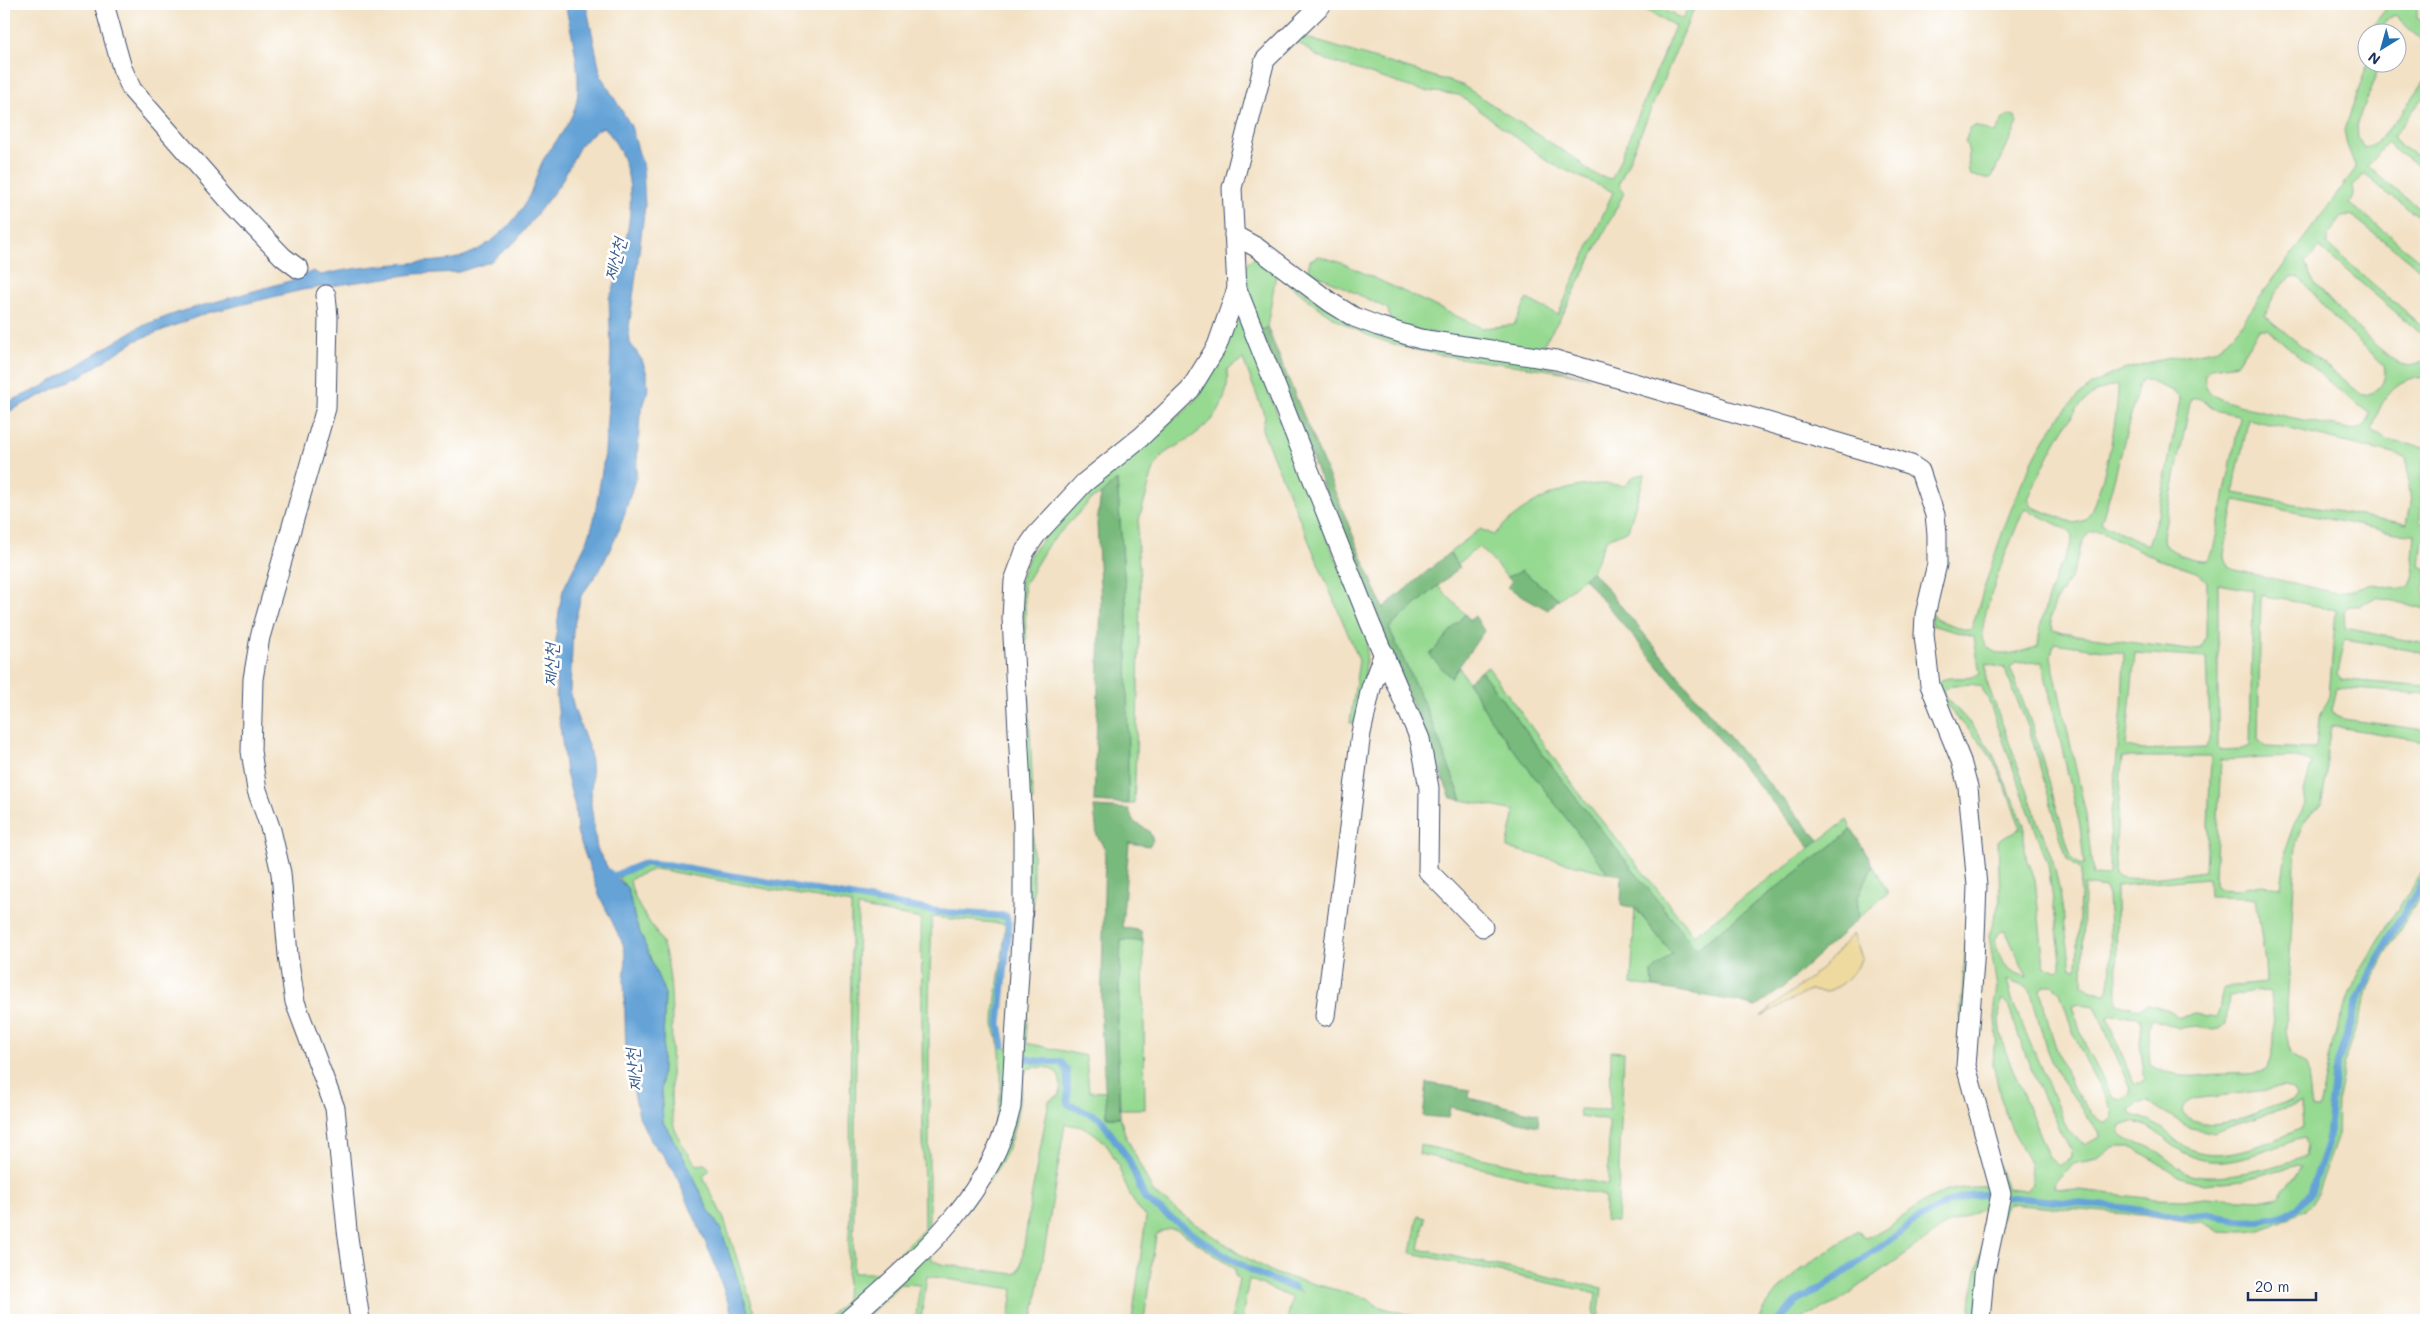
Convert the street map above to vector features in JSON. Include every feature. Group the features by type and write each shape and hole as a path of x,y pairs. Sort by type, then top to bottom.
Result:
{"street":[{"path":"104,4 122,68 132,90 234,206 283,257 299,269"},
{"path":"848,1320 918,1254 970,1198 987,1171 1007,1123 1011,1107 1023,906 1022,785 1012,618 1012,597 1019,565 1036,535 1067,500 1084,483 1141,437 1190,390 1218,346 1236,289 1232,188 1265,60 1322,4"},
{"path":"1234,235 1256,247 1330,302 1354,317 1378,326 1429,341 1556,360 1890,458 1911,465 1920,471 1935,515 1938,534 1937,564 1925,615 1924,635 1930,685 1961,762 1968,787 1974,845 1977,886 1974,962 1966,1066 2001,1194 1984,1275 1980,1320"},
{"path":"1236,289 1420,739 1430,788 1428,871 1484,927"},
{"path":"326,295 328,317 326,408 260,637 253,679 250,751 257,790 271,830 281,873 288,955 296,1002 334,1108 347,1230 360,1320"},
{"path":"1325,1016 1361,734 1370,688 1384,653"}],"green space":[{"path":"1635,4 1650,4 1683,19 1689,4 1696,4 1619,184 1624,193 1564,312 1538,353 1391,325 1388,309 1308,270 1310,260 1319,256 1342,263 1482,328 1514,325 1527,299 1558,315 1613,192 1552,164 1459,95 1419,90 1318,57 1300,44 1292,42 1297,35 1462,85 1580,162 1590,172 1612,179 1675,26"},
{"path":"2390,4 2417,4 2417,18 2426,25 2426,45 2408,28 2408,22 2402,22 2395,15 2386,22 2376,22"},
{"path":"2365,72 2377,72 2357,123 2358,138 2364,148 2379,139 2388,129 2426,79 2426,93 2393,136 2400,146 2426,161 2426,170 2398,153 2387,142 2368,166 2390,186 2426,212 2426,221 2389,195 2364,173 2353,186 2353,196 2349,203 2426,265 2426,274 2351,215 2342,216 2327,237 2327,244 2426,330 2426,338 2320,248 2305,262 2312,279 2328,299 2385,353 2405,365 2414,365 2426,360 2426,378 2414,378 2396,386 2383,401 2372,431 2389,441 2426,447 2426,459 2422,460 2420,521 2426,527 2426,539 2423,539 2420,565 2426,568 2426,582 2423,591 2426,599 2426,609 2376,597 2360,606 2349,606 2344,610 2345,628 2426,644 2426,653 2345,639 2338,673 2341,679 2426,687 2426,694 2337,688 2332,710 2335,716 2343,719 2426,730 2426,741 2331,726 2327,751 2327,773 2321,806 2304,822 2296,845 2286,1030 2290,1054 2307,1065 2312,1109 2319,1109 2332,1045 2361,969 2426,865 2426,874 2421,878 2389,933 2356,1000 2333,1072 2325,1145 2309,1191 2295,1207 2281,1214 2258,1219 2241,1219 2208,1213 2180,1216 2126,1206 2008,1195 2007,1198 2126,1210 2180,1219 2208,1216 2240,1223 2282,1218 2297,1210 2312,1193 2328,1145 2337,1073 2359,1002 2392,934 2426,879 2426,887 2390,946 2369,988 2347,1053 2338,1098 2337,1138 2318,1192 2312,1203 2304,1211 2259,1231 2243,1232 2219,1231 2201,1221 2191,1222 2151,1216 2008,1204 1998,1223 2002,1184 1992,1150 2007,1188 2026,1190 2033,1184 2030,1163 2012,1130 2001,1099 1993,1065 1994,1047 1997,1041 1994,1006 1997,988 1989,936 2000,900 1998,841 2021,828 1995,764 1977,738 1945,704 1935,686 1944,679 1968,678 1980,674 1974,637 1931,625 1930,610 1935,619 1971,630 1991,566 2017,494 2033,460 2052,428 2073,402 2097,382 2109,375 2138,365 2214,350 2229,338 2356,168 2347,145 2344,130","holes":["2292,277 2300,278 2337,321 2384,365 2385,376 2381,386 2373,392 2362,395 2265,316 2275,294","2259,329 2267,329 2369,413 2368,421 2363,428 2353,430 2278,415 2236,404 2212,394 2206,387 2205,374 2212,368 2237,364","2143,379 2173,391 2180,399 2159,512 2148,545 2101,523 2139,384","2118,385 2116,416 2109,454 2099,491 2086,520 2074,523 2032,507 2028,499 2056,442 2074,413 2093,394","2191,398 2199,398 2218,411 2238,415 2240,418 2213,551 2209,560 2203,560 2179,554 2164,544 2163,536","2248,419 2406,457 2411,504 2407,524 2234,493","2235,500 2396,533 2414,534 2412,557 2414,574 2410,586 2402,589 2373,584 2336,593 2228,567 2224,554","2026,509 2066,529 2073,536 2048,599 2038,646 2020,652 2005,654 1995,652 1985,643 1983,626 1991,594 2022,513","2090,531 2100,531 2155,558 2199,573 2207,582 2206,636 2202,648 2188,650 2062,633 2053,630 2050,617 2055,603 2073,573 2083,540","2218,584 2253,590 2250,746 2243,749 2220,750 2218,748","2261,595 2336,610 2329,696 2319,719 2316,747 2313,749 2265,747 2258,739","2054,643 2124,653 2122,707 2110,824 2109,873 2107,876 2093,875 2086,814 2051,657","2135,653 2207,658 2210,741 2206,748 2139,750 2126,746","2042,662 2080,826 2084,864 2081,866 2071,856 2033,728 2010,667 2016,663","1986,664 2004,668 2029,729 2067,859 2081,870 2077,969 2071,968 2060,892 2053,861 1986,680","1971,684 1980,686 1987,696 2048,864 2061,960 2061,968 2058,971 2044,966 2035,879 2024,850 2024,825 1992,752 1978,732 1946,697 1943,691 1946,687","2122,757 2211,757 2206,871 2161,877 2126,878 2116,876 2114,871","2292,757 2312,762 2304,792 2306,804 2294,824 2287,844 2281,887 2262,885 2234,890 2220,889 2215,885 2221,760","2208,878 2209,897 2256,898 2266,983 2225,987 2216,1017 2195,1014 2179,1017 2168,1010 2149,1004 2138,1009 2117,1003 2116,886","2084,885 2105,888 2108,896 2111,947 2109,986 2106,994 2091,991 2083,984","2005,930 2027,977 2013,971 2005,964 1994,940 1998,933","2007,980 2030,989 2047,1051 2056,1072 2098,1131 2099,1137 2085,1145 2077,1140 2065,1124 2013,1003","2045,985 2052,985 2060,992 2072,1029 2087,1064 2113,1111 2112,1118 2105,1124 2092,1113 2071,1082 2062,1063 2049,1025 2041,990","2264,991 2271,992 2274,1042 2273,1052 2266,1070 2251,1074 2180,1076 2161,1071 2150,1065 2148,1028 2152,1019 2179,1028 2197,1026 2213,1030 2220,1029 2226,1024 2229,996","2003,999 2008,1004 2025,1053 2048,1108 2071,1153 2070,1159 2059,1166 2049,1158 2005,1050 2000,1024 2000,1011","2080,1004 2095,1006 2130,1088 2130,1092 2122,1100 2113,1098 2086,1047 2072,1006","2111,1015 2140,1017 2142,1024 2140,1043 2145,1080 2140,1084 2134,1084 2107,1018","2284,1088 2294,1090 2296,1096 2292,1101 2222,1123 2208,1124 2195,1121 2182,1113 2185,1105 2193,1099","2148,1102 2188,1127 2212,1133 2300,1103 2302,1128 2259,1146 2228,1153 2213,1154 2198,1152 2184,1146 2166,1131 2148,1120 2132,1115 2130,1110 2140,1103","2134,1122 2148,1127 2183,1152 2198,1159 2213,1161 2244,1157 2305,1138 2307,1145 2305,1156 2281,1164 2251,1172 2206,1176 2189,1173 2177,1167 2149,1147 2122,1137 2119,1134 2121,1126","2133,1147 2180,1177 2204,1184 2243,1180 2295,1166 2301,1167 2293,1180 2278,1196 2260,1200 2203,1197 2184,1200 2154,1199 2054,1187 2055,1181 2074,1164 2098,1159 2110,1149"]},
{"path":"2009,115 2015,116 2018,123 1992,177 1986,179 1970,175 1968,167 1969,155 1965,142 1970,128 1976,126 1995,133 2003,119"},
{"path":"1253,258 1260,258 1328,308 1590,378 1530,367 1437,354 1407,348 1378,339 1350,327 1330,315 1276,274 1267,327 1261,331 1245,280 1247,263"},
{"path":"1237,314 1368,638 1365,674 1355,723 1350,723 1359,660 1262,430 1265,417 1243,359 1227,369 1226,392 1223,402 1211,420 1194,435 1167,451 1159,459 1152,475 1140,517 1137,538 1140,580 1134,804 1128,804 1127,615 1117,480 1091,500 1048,545 1024,585 1033,801 1026,802 1020,579 1031,553 1071,506 1152,434 1183,413 1196,399 1218,362"},
{"path":"1267,327 1383,608 1449,553 1460,567 1389,628 1428,713 1462,800 1451,798 1377,621 1261,331"},
{"path":"1645,474 1628,530 1606,540 1592,571 1559,599 1522,571 1507,577 1479,546 1458,564 1449,553 1480,529 1494,535 1522,511 1537,501 1554,494 1571,488 1589,485 1625,486 1634,476"},
{"path":"1117,480 1127,615 1128,804 1094,802 1101,604 1097,523 1101,494"},
{"path":"1522,571 1559,599 1548,610 1507,587 1512,582 1507,577"},
{"path":"1592,571 1750,762 1819,840 1810,847 1584,578"},
{"path":"1438,586 1465,614 1430,655 1451,678 1459,667 1489,717 1608,873 1507,848 1515,811 1462,800 1428,713 1389,628"},
{"path":"1465,614 1470,620 1475,616 1484,631 1451,678 1430,655"},
{"path":"1488,667 1576,789 1694,935 1847,820 1852,830 1696,949 1572,793 1481,671"},
{"path":"1481,671 1572,793 1696,949 1852,830 1873,865 1857,899 1859,918 1781,989 1756,1007 1730,1000 1653,987 1652,972 1672,954 1636,908 1621,905 1622,875 1608,873 1489,717 1468,681"},
{"path":"1094,807 1128,809 1134,822 1149,831 1153,840 1149,846 1129,843 1122,927 1141,931 1143,941 1121,940 1117,1042 1120,1117 1107,1117 1101,1023 1105,849 1097,836"},
{"path":"1033,811 1033,907 1026,1043 1086,1056 1089,1091 1106,1092 1107,1117 1120,1117 1125,1134 1153,1192 1187,1218 1245,1257 1276,1274 1368,1298 1377,1306 1427,1320 1287,1320 1292,1298 1249,1279 1242,1320 1231,1320 1239,1278 1236,1277 1235,1269 1178,1230 1172,1229 1156,1235 1144,1320 1132,1320 1146,1217 1130,1196 1115,1159 1099,1137 1087,1129 1065,1124 1033,1320 1009,1320 1013,1289 927,1276 921,1320 915,1320 920,1285 900,1284 864,1320 852,1320 907,1270 1004,1143 1027,814","holes":["1024,1057 1062,1061 1069,1069 1070,1103 1101,1117 1131,1159 1147,1198 1205,1240 1263,1274 1302,1292 1261,1277 1237,1264 1203,1243 1144,1200 1127,1161 1099,1119 1066,1105 1065,1070 1060,1064 1035,1063 1025,1060","1045,1067 1054,1071 1059,1077 1060,1095 1049,1101 1031,1198 1021,1266 1018,1272 1014,1274 941,1264 932,1260 931,1252 992,1176 1007,1150 1015,1122 1024,1075 1028,1068"]},
{"path":"645,864 941,913 1006,918 1008,926 997,1024 1001,1046 1009,1049 1005,1112 962,1200 839,1320 827,1320 846,1300 850,1214 851,904 655,869 630,880 637,902 663,945 669,970 672,1018 671,1097 674,1126 681,1142 697,1165 705,1164 710,1169 703,1177 724,1219 757,1320 751,1320 722,1232 707,1207 689,1167 663,1122 661,1088 665,994 635,920 628,889 619,878 623,874","holes":["858,907 921,919 924,1229 879,1273 853,1273","932,917 1005,924 994,1022 1000,1052 1001,1071 1000,1099 995,1119 989,1141 969,1183 957,1201 929,1227 929,1003"]},
{"path":"1873,865 1888,893 1859,918 1857,899"},
{"path":"1971,872 1963,1022 1995,1186 1976,1320 1970,1320 1972,1295 1990,1211 1986,1207 1949,1223 1836,1303 1796,1320 1781,1320 1796,1304 1829,1285 1912,1226 1951,1203 1973,1196 1993,1196 1993,1193 1972,1193 1950,1200 1910,1223 1828,1282 1794,1301 1777,1320 1758,1320 1777,1291 1789,1280 1858,1230 1864,1238 1884,1229 1922,1203 1942,1193 1961,1188 1993,1186 1958,1052"},
{"path":"1635,908 1672,954 1652,972 1653,987 1631,984"},
{"path":"1121,940 1143,941 1145,1109 1120,1109 1117,1042"},
{"path":"1611,1051 1624,1052 1617,1222 1605,1221 1605,1196 1419,1154 1420,1145 1608,1185 1609,1121 1580,1116 1579,1109 1610,1110"},
{"path":"1427,1083 1470,1090 1469,1098 1539,1114 1538,1126 1450,1107 1448,1118 1423,1116"},
{"path":"1418,1216 1425,1218 1419,1249 1602,1288 1598,1320 1593,1320 1596,1293 1411,1253"}],"sand":[{"path":"1853,934 1862,958 1857,968 1839,986 1826,992 1809,991 1761,1016 1821,969"}],"water":[{"name":"제산천","path":"565,4 586,4 601,76 631,126 643,167 645,206 629,328 630,343 642,360 647,374 648,392 640,415 636,476 623,519 601,568 581,596 573,630 570,691 574,709 590,751 592,776 591,804 597,849 609,870 628,889 635,920 665,994 661,1088 663,1122 689,1167 707,1207 722,1232 751,1320 734,1320 714,1262 675,1173 664,1156 650,1141 639,1116 626,1056 624,978 626,959 623,944 600,897 577,832 575,807 566,773 556,694 556,634 560,604 563,590 588,539 594,520 605,452 611,353 609,298 613,290 624,248 630,206 630,185 625,165 617,146 604,127 597,130 581,144 560,184 516,241 490,262 459,272 414,274 302,290 207,313 135,341 84,374 4,414 4,404 42,387 139,327 179,312 293,280 313,271 321,275 366,267 438,261 464,256 484,246 510,224 524,206 543,160 565,128 574,110 578,90 577,69"}],"waterway":[{"path":"608,872 613,876 645,863 670,865 940,912 1006,916 1009,926 999,1024 1003,1045"},
{"path":"2008,1197 2126,1208 2180,1217 2208,1214 2240,1221 2258,1221 2282,1216 2296,1209 2311,1192 2327,1145 2335,1073 2357,1001 2391,934 2426,876"},
{"path":"1026,1058 1035,1061 1061,1062 1067,1070 1068,1104 1100,1118 1129,1160 1145,1199 1204,1242 1238,1263 1262,1276 1294,1288"},
{"path":"1779,1320 1795,1303 1828,1284 1911,1224 1950,1201 1972,1195 1993,1194"}]}
